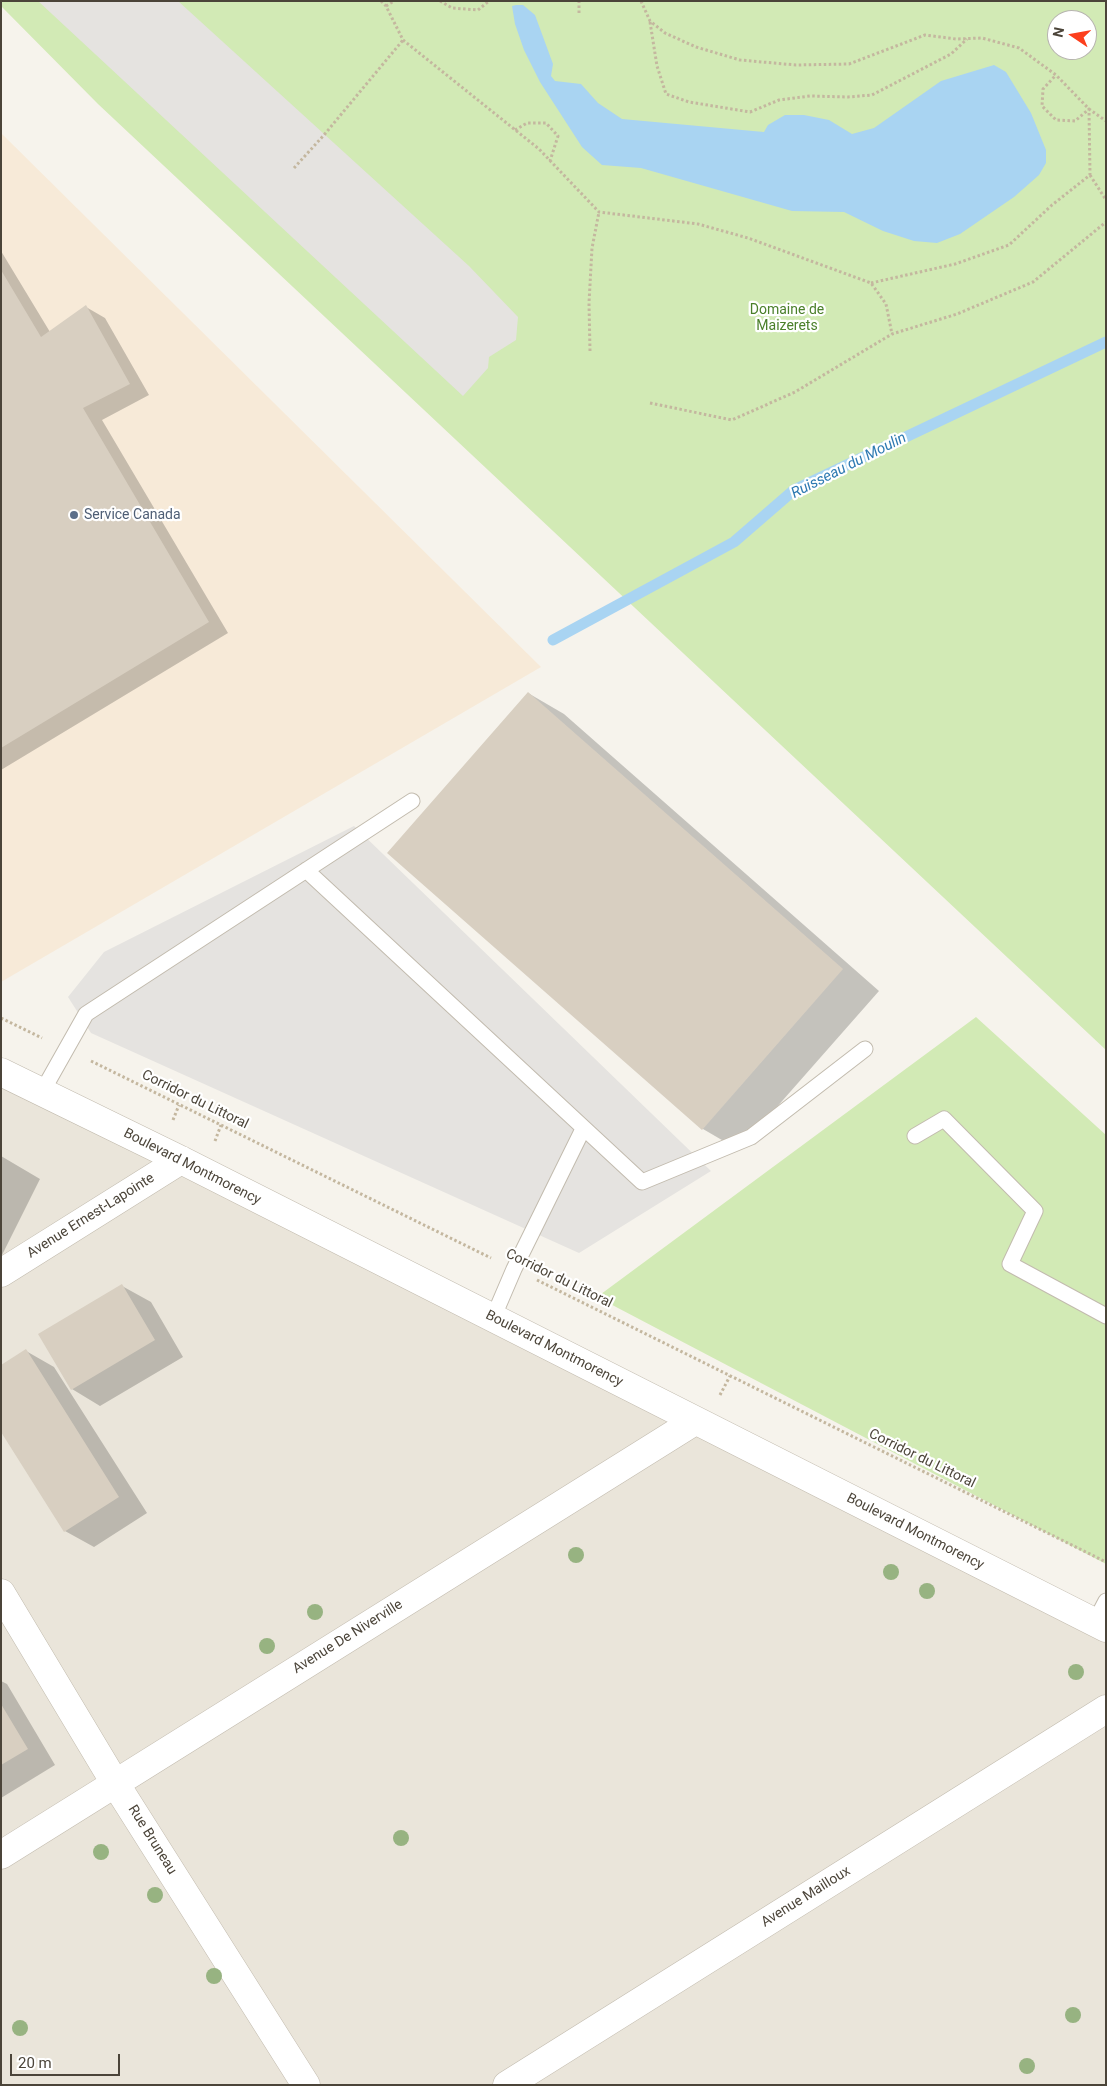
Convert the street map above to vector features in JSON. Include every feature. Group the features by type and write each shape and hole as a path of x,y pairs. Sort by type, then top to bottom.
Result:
{"street":[{"name":"Boulevard Montmorency","path":"1,1072 181,1160 695,1420 1102,1617"},
{"name":"Avenue Ernest-Lapointe","path":"1,1272 181,1160"},
{"name":"Avenue De Niverville","path":"1,1854 695,1420"},
{"name":"Rue Bruneau","path":"1,1593 115,1783 306,2085"},
{"name":"Avenue Mailloux","path":"507,2085 1106,1710"}],"lane":[{"path":"42,1092 86,1014 412,801"},
{"path":"306,870 642,1182 751,1136 865,1049"},
{"path":"915,1136 944,1119 1034,1212 1010,1264 1106,1316"},
{"path":"493,1318 514,1269 583,1129"}],"path":[{"path":"381,1 386,6 403,40 539,150 599,212 698,224 748,238 871,283 955,264 1009,246 1052,205 1090,175"},
{"path":"386,6 394,1"},
{"path":"440,1 452,8 478,10 489,1"},
{"path":"579,1 579,13"},
{"path":"640,1 650,21 657,66 666,94 690,102 750,112 779,100 810,96 848,97 872,95 951,54 967,38"},
{"path":"650,21 665,33 696,47 740,60 796,65 849,64 925,35 956,40 982,38 1019,48 1056,75 1090,110 1106,121"},
{"path":"294,168 403,40"},
{"path":"1056,75 1043,88 1042,106 1056,120 1075,121 1090,110"},
{"path":"1090,110 1090,175 1106,200"},
{"path":"515,130 527,123 546,124 558,136 550,161"},
{"path":"590,351 589,303 592,248 599,212"},
{"path":"650,403 732,420 795,392 892,334 956,314 1033,282 1106,222"},
{"path":"871,283 886,304 892,334"},
{"name":"Corridor du Littoral","path":"1,1018 1106,1562"}],"shaded area":[{"path":"38,1 178,1 469,266 518,317 516,340 489,357 488,368 463,396"},
{"path":"1,133 541,667 1,982"},
{"path":"354,826 711,1171 579,1253 91,1033 68,997 104,952"},
{"path":"1,1072 1106,1628 1106,2085 1,2085"}],"green space":[{"name":"Domaine de Maizerets","path":"1,1 1106,1 1106,1050 98,104 1,6"},
{"path":"976,1017 1106,1135 1106,1564 597,1297"}],"water":[{"path":"523,5 535,15 553,64 551,76 555,81 581,84 598,103 622,119 764,132 768,125 785,115 804,115 829,120 852,134 874,128 941,81 994,65 1006,72 1031,113 1046,150 1046,163 1039,175 1014,197 960,234 937,243 914,241 883,231 844,212 792,211 641,168 602,165 582,147 540,82 524,50 515,24 512,6"}],"building":[{"name":"Service Canada","path":"1,270 41,337 86,305 130,384 83,408 209,622 1,748"},
{"path":"528,692 843,969 702,1130 387,853"},
{"path":"122,1284 155,1340 71,1390 38,1334"},
{"path":"26,1349 119,1497 64,1532 1,1432 1,1365"},
{"path":"1,1704 28,1749 1,1765"}],"waterway":[{"name":"Ruisseau du Moulin","path":"553,640 734,542 794,490 1106,342"}],"place":[{"name":"Service Canada","path":"74,515"}]}
